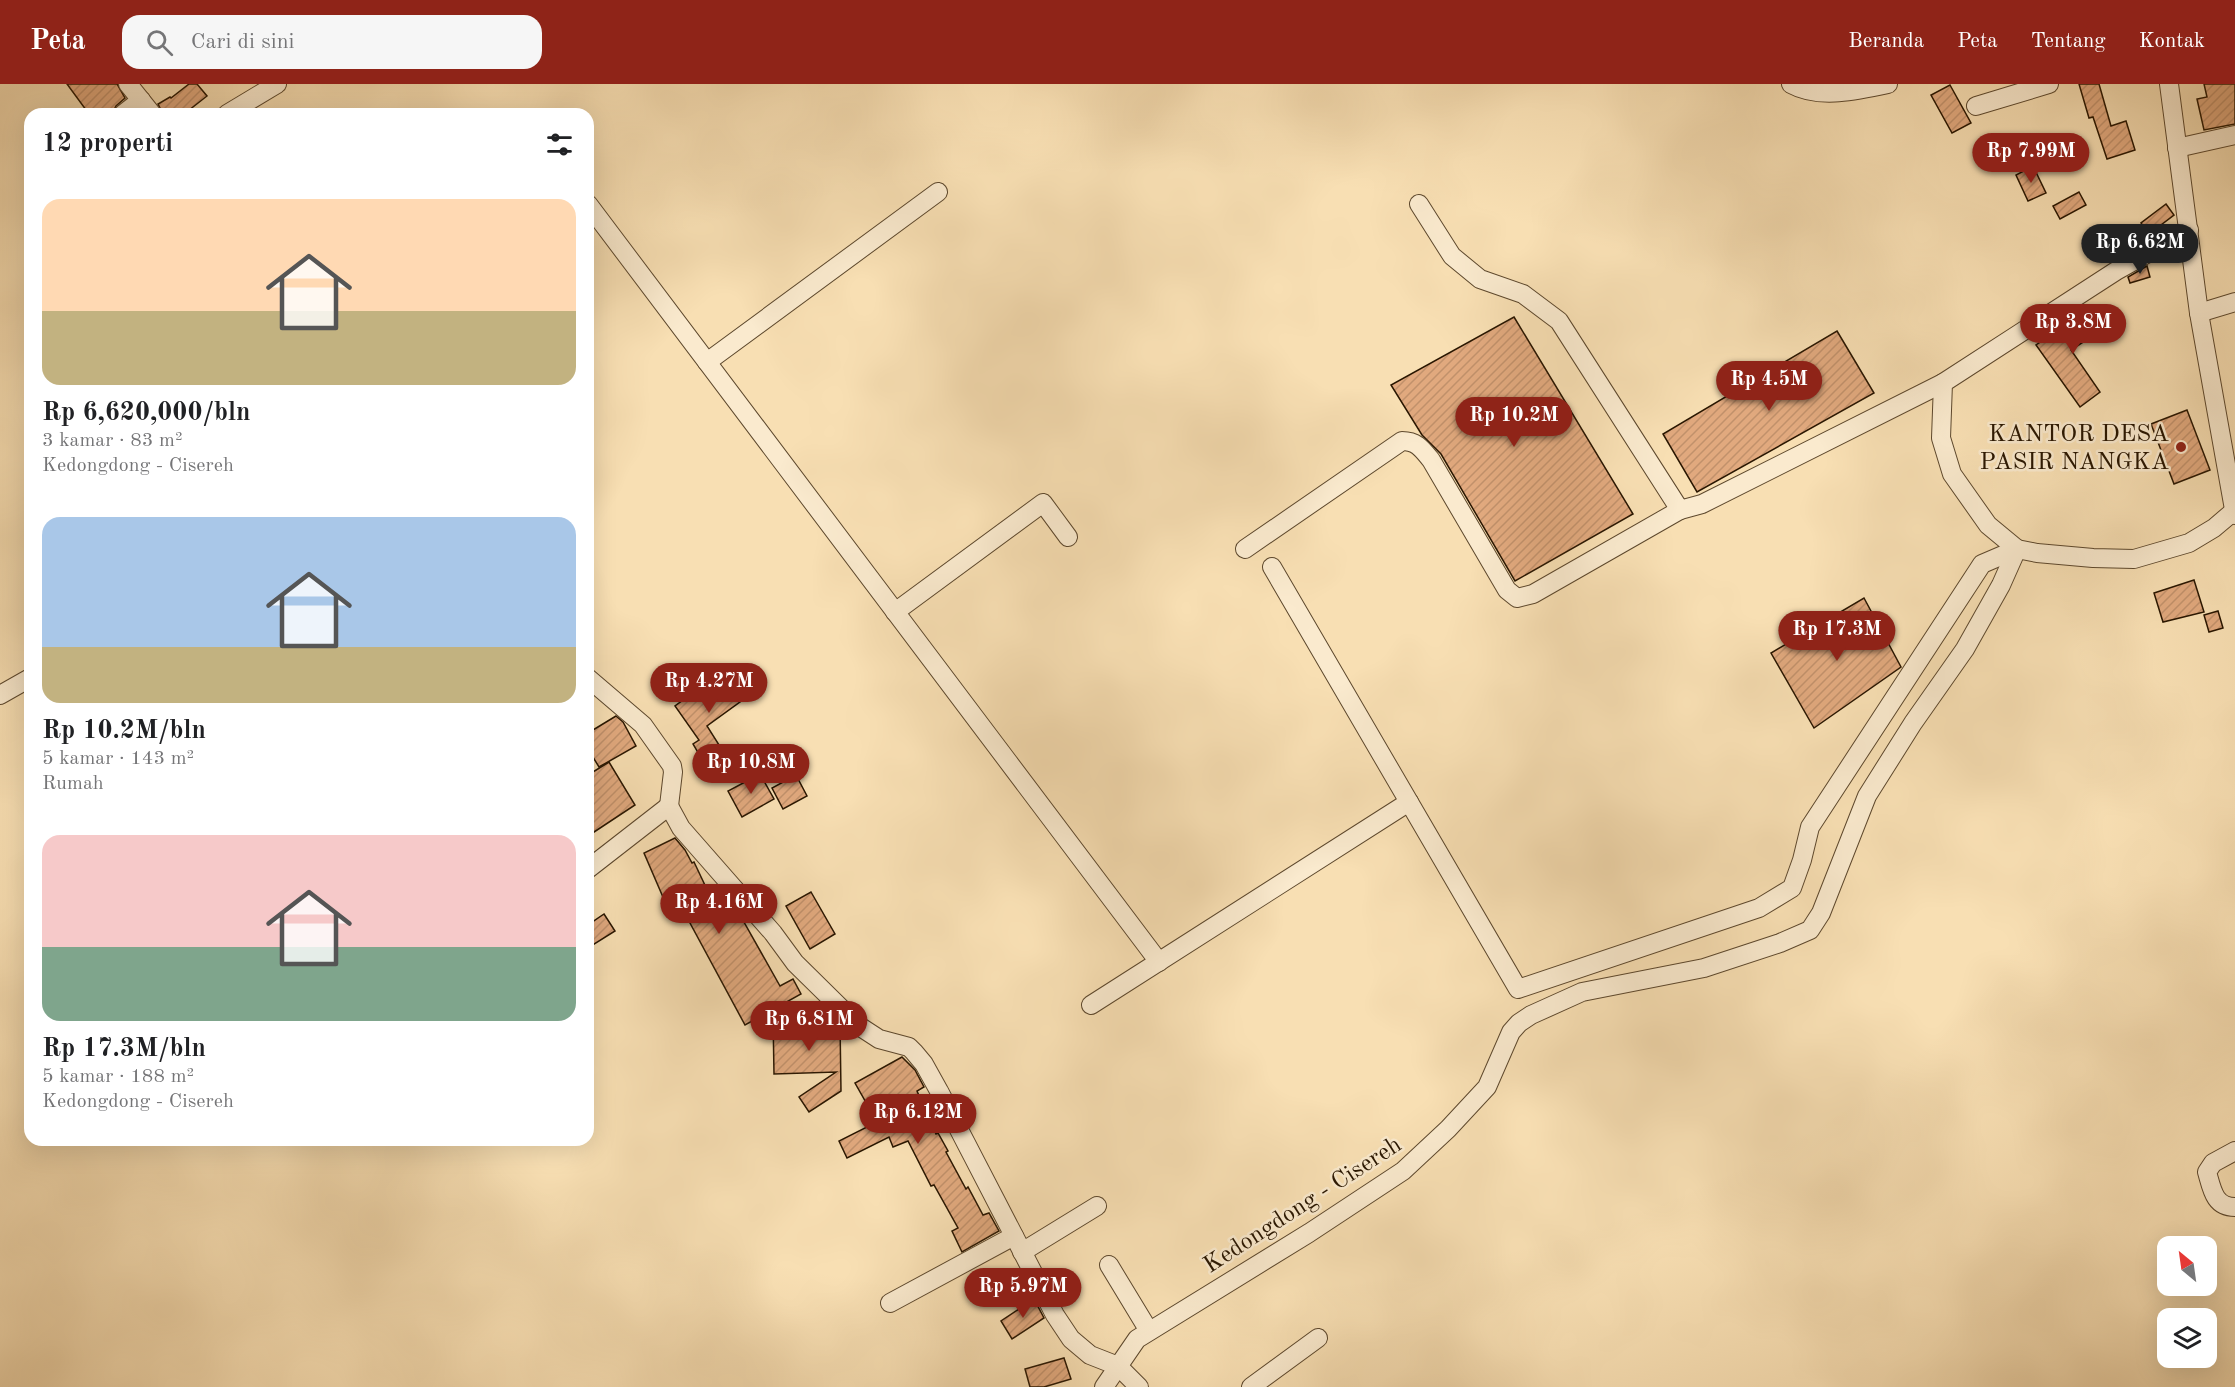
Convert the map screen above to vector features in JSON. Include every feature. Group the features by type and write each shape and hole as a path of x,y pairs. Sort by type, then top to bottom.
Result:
{"street":[{"path":"128,84 147,108"},
{"path":"236,108 277,84"},
{"path":"1791,84 1801,90 1846,92 1888,84"},
{"path":"2169,84 2199,313 2227,431 2235,515"},
{"path":"1976,106 2035,86"},
{"path":"131,108 141,100"},
{"path":"2177,148 2235,135"},
{"path":"707,362 938,192"},
{"path":"1419,204 1452,256 1480,279 1523,294 1559,321 1680,510"},
{"path":"594,212 1160,962"},
{"path":"1245,549 1402,441 1411,441 1420,446 1431,460 1507,590 1517,598 1533,594 1680,510 1702,504 1943,383 2116,271 2189,230"},
{"path":"2199,313 2235,302"},
{"path":"1943,383 1941,438 1952,474 1988,525 2017,549 2093,558 2134,559 2189,543 2214,528 2234,511"},
{"path":"896,612 1043,503 1068,537"},
{"path":"1272,567 1518,988 1759,908 1792,888 1810,827 1982,564 2017,549"},
{"name":"Kedongdong - Cisereh","path":"1104,1387 1137,1339 1309,1233 1403,1171 1448,1129 1487,1087 1511,1032 1531,1014 1582,992 1704,968 1780,944 1810,930 1821,913 1867,796 1913,723 1965,649 2001,585 2017,549"},
{"path":"0,695 24,681"},
{"path":"594,683 643,725 672,766 669,806 681,828 773,933 795,963 859,1026 879,1040 909,1047 919,1058 939,1091 1055,1315 1071,1339 1102,1362 1118,1366 1139,1387"},
{"path":"1091,1005 1409,802"},
{"path":"594,864 669,806"},
{"path":"2235,1151 2213,1162 2207,1172 2215,1199 2222,1204 2235,1207"},
{"path":"890,1303 1097,1206"},
{"path":"1109,1265 1149,1331"},
{"path":"1251,1387 1318,1338"}],"building":[{"path":"67,84 117,84 125,98 115,108 85,108"},
{"path":"189,84 197,84 207,96 192,108 160,108 158,104 171,98"},
{"path":"2079,84 2099,84 2111,126 2126,121 2135,150 2107,159 2093,117 2089,118"},
{"path":"2204,84 2235,84 2235,124 2204,130 2197,99 2207,97"},
{"path":"1950,85 1971,123 1952,133 1931,95"},
{"path":"2033,166 2046,193 2028,201 2016,175"},
{"path":"2079,192 2086,205 2060,219 2053,206"},
{"path":"2166,204 2174,215 2149,234 2141,223"},
{"path":"2147,266 2150,277 2130,283 2128,277"},
{"path":"2092,307 2106,327 2071,350 2100,392 2080,407 2036,345"},
{"path":"1514,317 1633,514 1515,581 1441,454 1422,435 1391,385"},
{"path":"1837,331 1874,393 1697,492 1663,434"},
{"name":"KANTOR DESA PASIR NANGKA","path":"2187,410 2210,470 2174,484 2151,424"},
{"path":"2194,580 2204,612 2163,622 2154,593"},
{"path":"1864,598 1901,667 1814,728 1771,653"},
{"path":"2218,611 2223,628 2209,632 2204,615"},
{"path":"724,670 744,699 707,726 726,756 707,768 693,744 699,740 675,706"},
{"path":"616,716 623,722 636,746 599,767 594,759 594,729"},
{"path":"609,762 635,805 594,832 594,771"},
{"path":"760,774 774,799 742,817 728,791"},
{"path":"796,775 807,796 783,809 772,788"},
{"path":"675,838 692,863 694,862 720,917 736,908 780,986 793,979 801,994 745,1025 684,912 672,918 644,853"},
{"path":"811,892 835,934 810,949 786,906"},
{"path":"604,914 615,931 594,944 594,921"},
{"path":"831,1014 840,1023 841,1091 809,1112 799,1097 836,1072 774,1074 773,1015"},
{"path":"902,1057 915,1070 924,1087 917,1091 936,1134 938,1133 948,1151 946,1152 966,1189 968,1187 983,1215 989,1213 999,1231 962,1252 952,1231 958,1228 934,1185 931,1186 908,1141 893,1147 889,1137 847,1158 839,1141 877,1122 855,1083"},
{"path":"1034,1299 1044,1318 1012,1339 1001,1321"},
{"path":"1064,1358 1071,1379 1044,1387 1030,1387 1025,1369"}],"place":[{"name":"KANTOR DESA PASIR NANGKA","path":"2181,447"}]}
